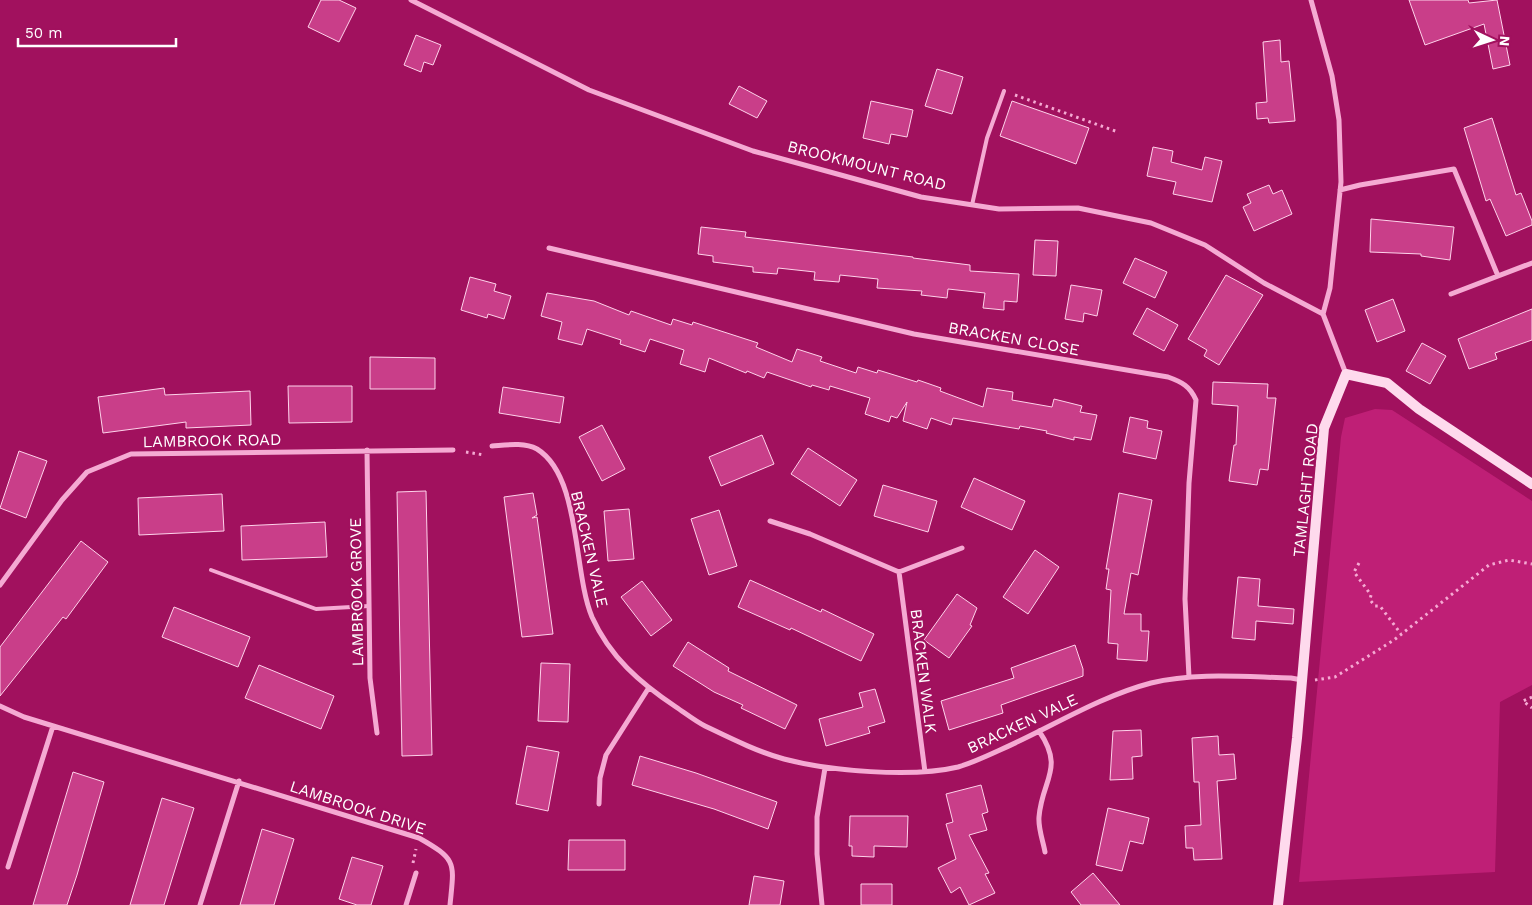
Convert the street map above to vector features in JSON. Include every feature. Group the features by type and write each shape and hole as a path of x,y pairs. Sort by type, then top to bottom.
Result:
{"street":[{"name":"BROOKMOUNT ROAD","path":"412,0 589,90 753,151 921,197 999,209 1078,208 1151,224 1205,245 1264,283 1323,314"},
{"path":"1311,0 1332,76 1338,112 1340,190 1330,288 1323,314 1346,374 1387,383 1419,409 1532,484"},
{"path":"1340,190 1454,169 1498,276"},
{"name":"BRACKEN CLOSE","path":"549,248 914,334 1159,376 1181,382 1192,390 1196,400 1189,483 1185,599 1189,677"},
{"path":"1451,294 1532,263"},
{"name":"TAMLAGHT ROAD","path":"1278,905 1302,680 1324,428 1346,374"},
{"name":"BRACKEN VALE","path":"492,446 513,444 535,448 553,463 566,491 591,614 607,645 622,664 648,689 703,725 782,759 825,768 925,772 960,766 1000,751 1089,706 1151,683 1189,677 1291,678 1302,680"},
{"name":"LAMBROOK GROVE","path":"367,450 370,678 377,734"},
{"name":"LAMBROOK ROAD","path":"0,585 62,500 87,472 131,454 453,450"},
{"path":"770,521 810,534 899,572 962,548"},
{"name":"BRACKEN WALK","path":"899,572 925,772"},
{"path":"599,804 600,778 606,755 648,689"},
{"name":"LAMBROOK DRIVE","path":"0,706 24,717 239,781 419,838 445,852 454,870 450,905"},
{"path":"8,867 53,726"},
{"path":"1039,731 1051,751 1052,765 1041,802 1039,819 1045,852"},
{"path":"822,905 817,854 817,817 825,768"},
{"path":"200,905 239,781"},
{"path":"406,905 416,873"}],"lane":[{"path":"972,205 987,138 1004,91"},
{"path":"211,570 316,609 369,606"}],"path":[{"path":"1004,91 1118,132"},
{"path":"453,450 484,455 492,446"},
{"path":"1302,680 1334,677 1401,634 1489,565 1509,560 1532,564"},
{"path":"1359,563 1354,572 1371,595 1370,600 1375,606 1380,606 1401,634"},
{"path":"1532,697 1523,701 1532,708"},
{"path":"416,873 413,861 419,838"}],"shaded area":[{"path":"1375,409 1392,410 1532,501 1532,685 1500,702 1495,872 1299,882 1341,437 1345,418"}],"building":[{"path":"321,0 339,0 356,8 339,42 308,27"},
{"path":"1409,0 1468,0 1469,3 1497,0 1510,65 1493,69 1484,24 1425,45"},
{"path":"416,35 441,45 433,65 424,62 421,72 404,65"},
{"path":"1280,40 1281,62 1289,61 1295,121 1269,123 1268,118 1257,119 1256,103 1267,102 1263,42"},
{"path":"937,69 963,77 952,114 925,106"},
{"path":"739,86 767,101 757,118 729,104"},
{"path":"871,101 913,110 907,137 891,134 889,144 863,138"},
{"path":"1012,101 1089,128 1076,164 1000,136"},
{"path":"1492,118 1516,195 1521,193 1532,221 1532,225 1506,236 1490,199 1486,201 1464,128"},
{"path":"1153,147 1173,151 1171,162 1202,170 1205,157 1222,161 1212,202 1173,194 1176,182 1147,176"},
{"path":"1269,185 1273,194 1282,190 1292,214 1254,231 1243,207 1251,203 1247,194"},
{"path":"1371,219 1454,227 1450,260 1421,256 1421,254 1370,252"},
{"path":"701,227 746,232 745,237 970,265 970,271 1019,274 1017,302 1004,301 1004,310 983,308 985,293 948,289 947,298 921,295 922,291 877,288 878,279 840,275 839,282 814,280 815,272 778,268 777,274 753,272 753,267 713,262 713,256 698,254"},
{"path":"1035,240 1058,241 1056,276 1033,275"},
{"path":"1135,258 1167,272 1155,298 1123,283"},
{"path":"1226,275 1263,295 1219,365 1204,356 1207,350 1188,339"},
{"path":"470,277 496,284 494,291 511,296 504,319 488,314 487,318 461,310"},
{"path":"1071,285 1102,290 1097,316 1084,313 1083,322 1065,319"},
{"path":"547,293 594,301 629,315 631,311 671,325 673,319 692,325 693,322 758,343 756,347 792,362 797,349 822,357 820,361 856,373 858,367 877,373 878,370 917,382 918,380 941,388 940,391 983,407 987,388 1013,392 1012,400 1052,407 1054,399 1082,406 1080,412 1097,415 1091,440 1074,437 1074,440 1046,433 1047,431 1020,426 1019,429 953,418 951,425 931,418 927,429 903,421 907,402 897,418 891,416 889,422 865,414 870,398 830,386 829,390 812,385 811,387 767,372 764,378 709,358 705,372 680,364 684,350 650,339 645,352 620,344 621,340 587,329 582,345 558,339 562,322 541,316"},
{"path":"1393,299 1405,331 1377,342 1365,310"},
{"path":"1147,308 1178,325 1164,351 1133,334"},
{"path":"1532,309 1532,340 1495,353 1497,359 1469,369 1458,339"},
{"path":"1422,343 1446,356 1430,384 1406,371"},
{"path":"370,357 435,358 435,389 370,389"},
{"path":"1213,382 1268,384 1267,398 1276,398 1268,470 1260,469 1257,485 1229,481 1234,445 1236,445 1238,406 1212,404"},
{"path":"288,386 352,386 352,422 289,423"},
{"path":"503,387 564,397 560,423 499,413"},
{"path":"164,388 165,395 250,391 251,425 186,428 186,422 103,433 98,397"},
{"path":"1130,417 1148,421 1147,428 1162,431 1156,459 1123,452"},
{"path":"602,425 625,469 602,481 579,437"},
{"path":"762,435 774,464 721,486 709,457"},
{"path":"808,448 857,480 840,506 791,474"},
{"path":"19,451 47,461 26,518 0,508"},
{"path":"974,478 1025,501 1012,530 961,507"},
{"path":"883,485 937,501 928,532 874,516"},
{"path":"426,491 432,755 402,756 397,492"},
{"path":"533,493 537,515 532,518 537,517 553,634 522,637 504,497"},
{"path":"1119,493 1152,500 1138,575 1131,573 1124,614 1141,614 1141,631 1149,631 1147,661 1117,659 1118,644 1108,643 1111,590 1106,589 1109,569 1106,569"},
{"path":"222,494 224,531 139,535 138,498"},
{"path":"629,509 634,559 608,561 604,511"},
{"path":"719,510 737,566 709,575 691,519"},
{"path":"325,522 327,557 242,560 241,526"},
{"path":"81,541 108,562 66,619 63,617 0,696 0,647"},
{"path":"1035,550 1059,567 1028,614 1003,597"},
{"path":"1238,577 1260,579 1258,606 1294,609 1293,624 1256,621 1255,640 1232,638"},
{"path":"750,580 821,612 822,609 874,634 861,661 791,628 790,630 738,607"},
{"path":"642,581 672,620 651,636 621,597"},
{"path":"957,594 977,608 970,625 972,626 949,658 924,640"},
{"path":"174,607 250,637 238,667 162,637"},
{"path":"688,642 729,668 728,671 797,705 785,729 741,708 743,705 714,692 673,666"},
{"path":"1075,645 1083,669 1083,676 1001,705 1003,713 949,730 941,701 1014,678 1011,668"},
{"path":"541,663 570,664 568,722 538,721"},
{"path":"259,665 334,696 321,729 245,698"},
{"path":"875,689 885,722 868,727 870,733 826,746 819,719 863,707 859,693"},
{"path":"1141,730 1142,756 1132,757 1133,779 1110,780 1113,731"},
{"path":"1218,736 1219,755 1234,754 1236,779 1217,781 1222,859 1194,860 1193,848 1186,848 1185,826 1201,825 1199,782 1194,782 1192,738"},
{"path":"527,746 559,752 548,811 516,804"},
{"path":"640,756 696,773 777,802 768,829 714,809 632,785"},
{"path":"73,772 104,782 77,875 67,905 33,905"},
{"path":"981,785 988,812 982,814 987,830 969,835 989,873 985,874 995,893 969,905 960,887 951,893 938,868 956,859 946,824 953,822 946,794"},
{"path":"162,798 194,808 164,905 130,905"},
{"path":"1108,808 1149,818 1143,844 1130,841 1122,871 1096,865"},
{"path":"850,816 908,816 907,847 874,846 874,857 852,856 852,846 849,846"},
{"path":"262,829 294,839 274,905 240,905"},
{"path":"569,840 625,840 625,870 568,870"},
{"path":"352,857 383,866 371,905 357,905 339,899"},
{"path":"1093,873 1120,905 1081,905 1071,892"},
{"path":"754,876 784,881 780,905 749,905"},
{"path":"861,884 892,884 892,905 861,905"}]}
